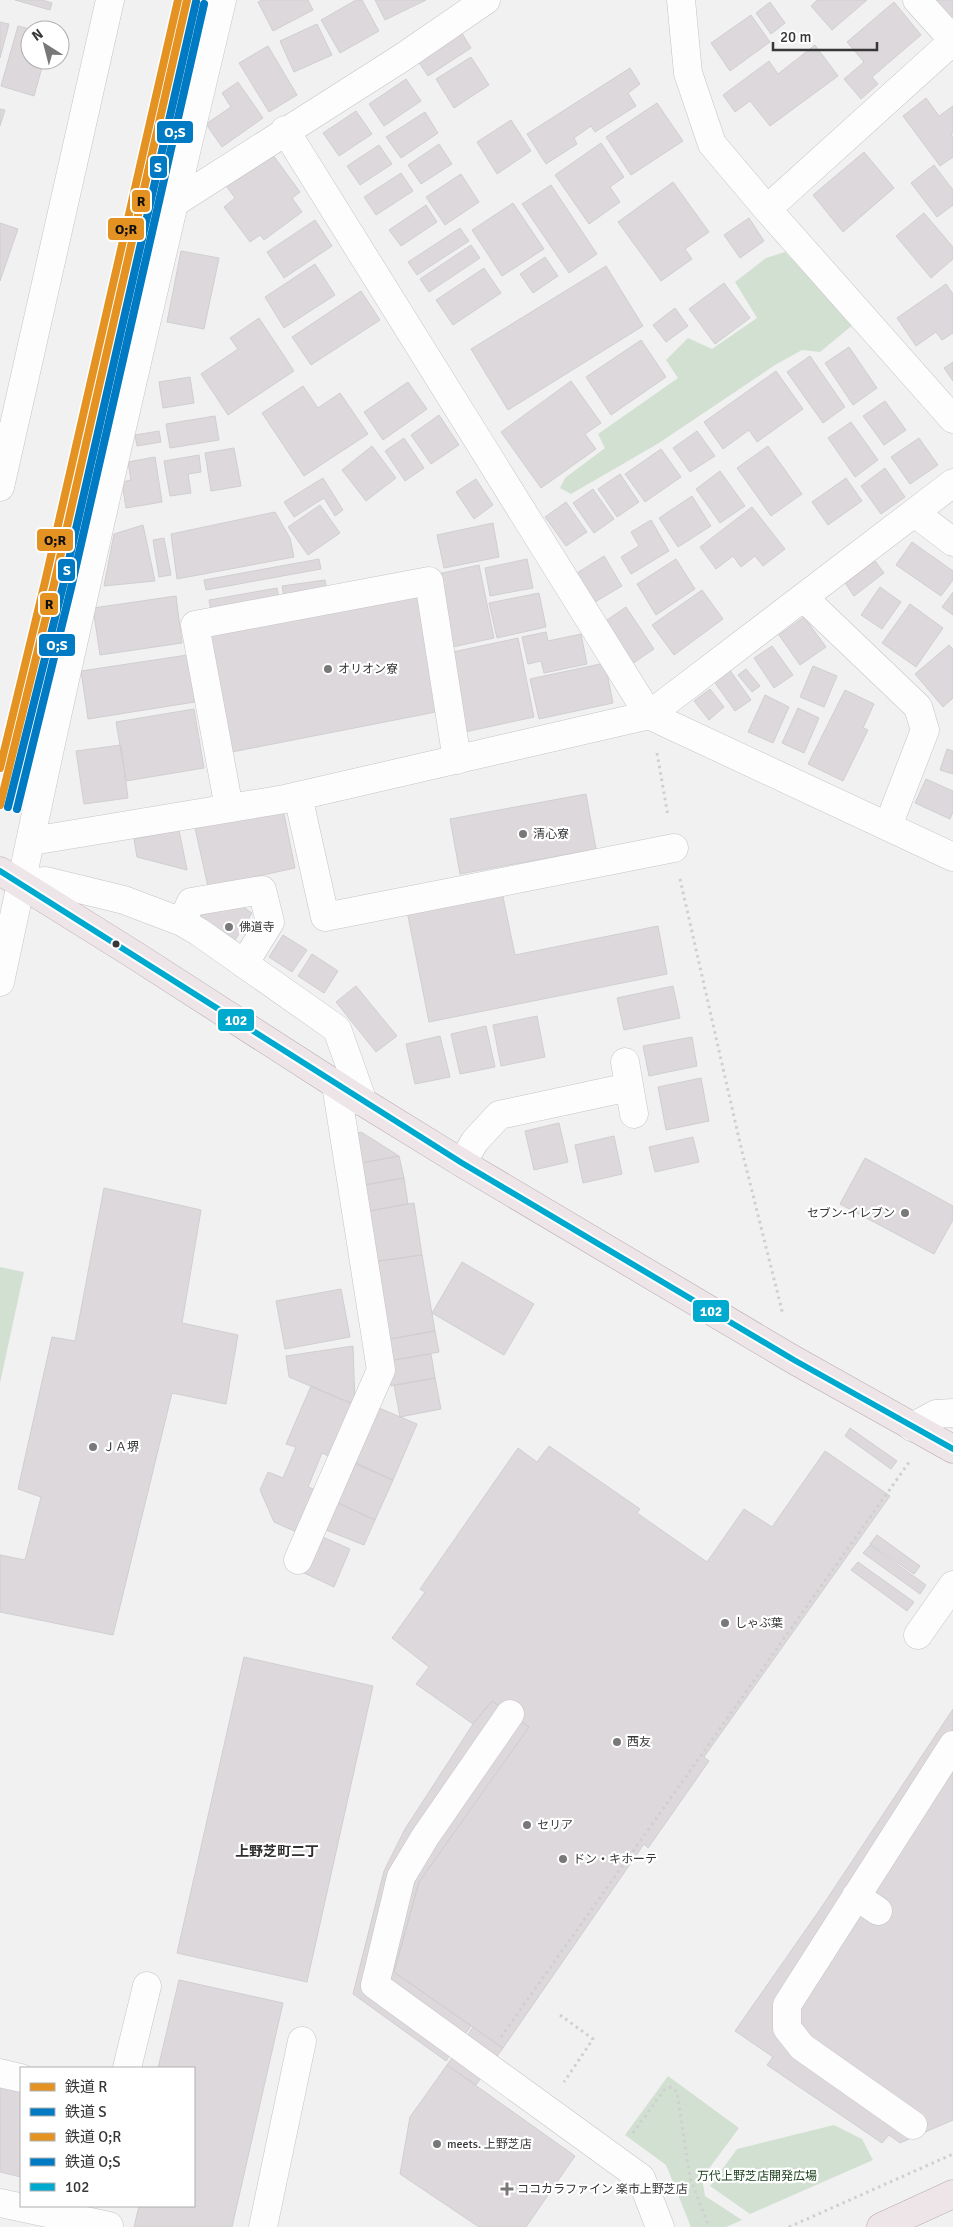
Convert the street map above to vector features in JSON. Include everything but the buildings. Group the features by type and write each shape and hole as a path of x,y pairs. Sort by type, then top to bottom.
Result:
{"main road":[{"path":"11,878 462,1163 794,1360 953,1449"},
{"path":"881,2227 953,2194"}],"street":[{"path":"0,487 110,0"},
{"path":"0,982 11,878 32,841 55,726 222,0"},
{"path":"174,203 403,57 486,0"},
{"path":"681,0 688,73 712,144 953,419"},
{"path":"767,209 953,41 917,0"},
{"path":"286,130 649,715 953,857"},
{"path":"32,841 298,796 649,715 953,483"},
{"path":"915,513 953,542"},
{"path":"229,808 195,625 429,581 457,760"},
{"path":"804,598 918,707 925,730 888,826"},
{"path":"298,796 325,917 674,848"},
{"path":"11,878 46,881 124,900 182,922 337,1030 363,1102"},
{"path":"182,922 191,902 262,890 270,922 244,964"},
{"path":"462,1163 476,1141 498,1116 627,1075 634,1114"},
{"path":"298,1560 381,1370 336,1084"},
{"path":"912,1427 936,1414 953,1413"},
{"path":"918,1634 953,1585"},
{"path":"510,1714 425,1837 401,1877 375,1985 641,2178 660,2227"},
{"path":"913,2125 802,2047 787,2028 787,2005 953,1745"},
{"path":"856,1896 878,1911"},
{"path":"127,2067 135,2001"},
{"path":"263,2227 302,2041"},
{"path":"0,2073 20,2078"},
{"path":"0,2203 109,2226"}],"path":[{"path":"649,715 674,848 740,1143 794,1360"},
{"path":"497,2043 915,1454"},
{"path":"560,2015 593,2039 560,2087"},
{"path":"630,2138 664,2090 671,2088 677,2092 690,2178 709,2227"},
{"path":"789,2227 953,2154"}],"green space":[{"path":"785,252 854,324 820,352 802,350 775,365 659,443 571,494 560,488 565,478 605,448 598,434 678,378 666,360 688,338 712,349 757,318 735,282 766,258"},
{"path":"0,1267 24,1272 0,1383"},
{"path":"668,2076 739,2128 702,2178 705,2196 742,2220 726,2227 691,2227 666,2165 625,2135"},
{"name":"万代上野芝店開発広場","path":"834,2125 862,2139 873,2160 750,2214 710,2186 737,2149"}],"rail line":[{"name":"O;R","path":"0,768 45,582 178,0"},
{"name":"R","path":"0,805 54,584 187,0"},
{"name":"S","path":"8,807 63,586 196,2"},
{"name":"O;S","path":"17,809 71,588 204,4"}],"transit line":[{"name":"102","path":"0,871 462,1163 794,1360 953,1449"}],"place":[{"name":"オリオン寮","path":"328,669"},
{"name":"清心寮","path":"523,834"},
{"name":"佛道寺","path":"229,927"},
{"name":"セブン-イレブン","path":"905,1213"},
{"name":"ＪＡ堺","path":"93,1447"},
{"name":"しゃぶ葉","path":"725,1623"},
{"name":"西友","path":"617,1742"},
{"name":"セリア","path":"527,1825"},
{"name":"ドン・キホーテ","path":"563,1859"},
{"name":"meets. 上野芝店","path":"437,2144"},
{"name":"ココカラファイン 楽市上野芝店","path":"507,2189"}],"district":[{"name":"上野芝町二丁","path":"277,1851"}]}
